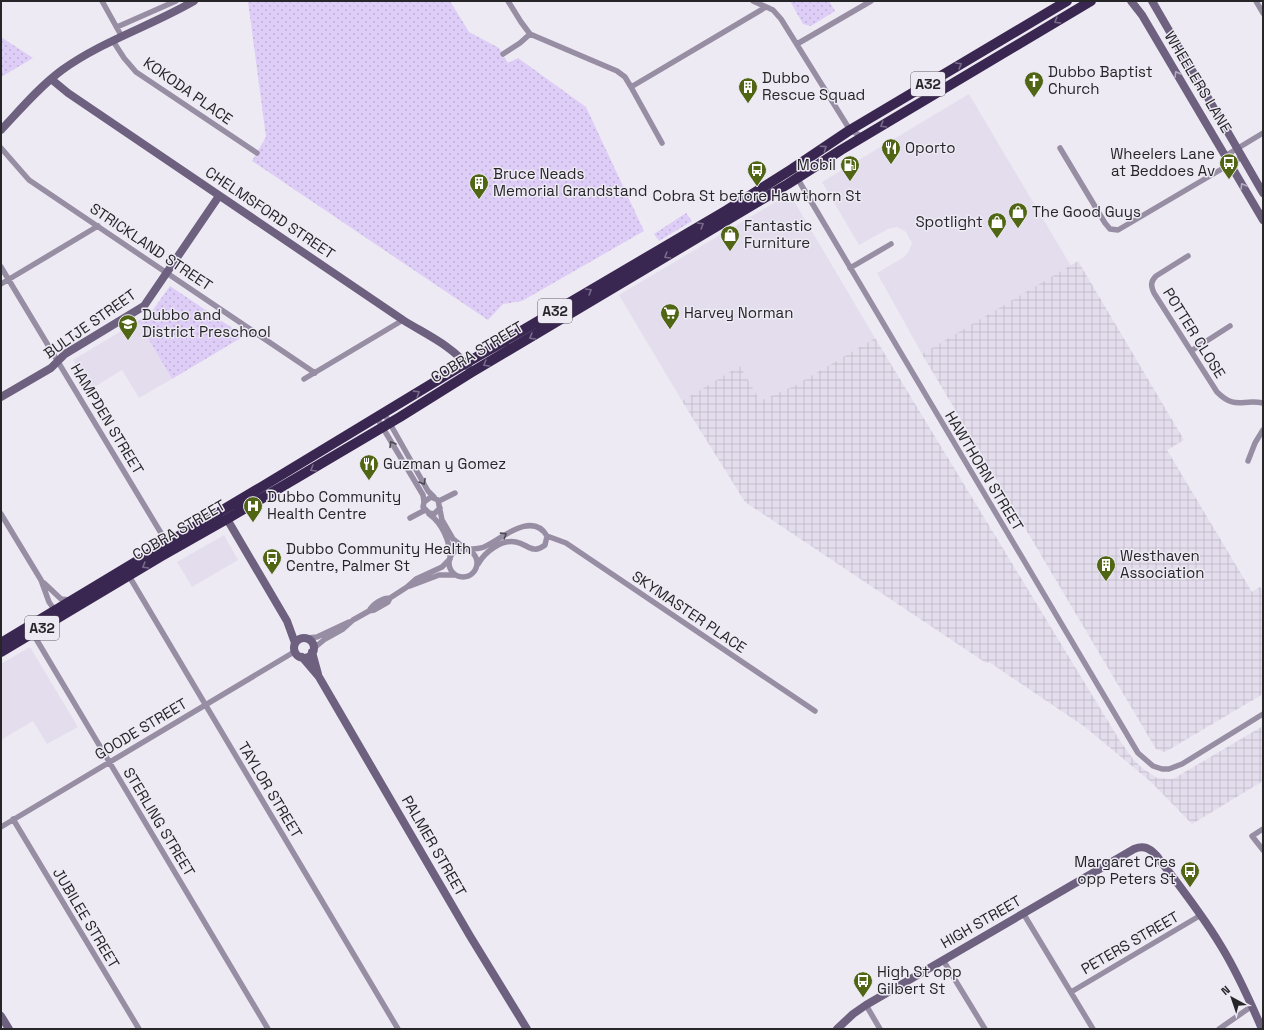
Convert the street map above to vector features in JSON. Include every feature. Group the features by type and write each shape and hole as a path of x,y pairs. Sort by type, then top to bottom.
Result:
{"highway":[{"name":"COBRA STREET","path":"1,643 31,630 167,543 466,363 501,344 704,223 792,169 850,130 1067,1"},
{"name":"COBRA STREET","path":"1,652 55,611 129,576 212,527 227,520 386,426 472,372 797,179 863,137 1091,1"},
{"path":"202,523 217,516 221,516 227,520"},
{"path":"160,557 166,551 167,543 172,545 175,544 212,527"}],"street":[{"path":"102,1 122,37"},
{"path":"117,27 176,1"},
{"path":"1,130 51,79 73,63 113,41 177,11 194,1"},
{"path":"508,1 530,34 617,71 625,77 662,143"},
{"path":"753,1 773,10 781,19 798,44 850,130 863,137"},
{"path":"798,44 871,1"},
{"name":"WHEELERS LANE","path":"1131,1 1142,15 1263,220"},
{"name":"WHEELERS LANE","path":"1152,1 1263,193"},
{"path":"1256,1 1263,13"},
{"path":"631,86 766,7"},
{"path":"503,54 520,43 530,34"},
{"name":"KOKODA PLACE","path":"113,41 124,58 136,72 257,153"},
{"name":"CHELMSFORD STREET","path":"51,79 64,90 219,196 403,320 449,349 466,363 472,372"},
{"path":"1225,156 1263,133"},
{"name":"STRICKLAND STREET","path":"1,148 29,180 315,372"},
{"path":"1060,148 1105,223 1110,229 1118,230 1242,157"},
{"name":"HAWTHORN STREET","path":"792,169 1138,753 1154,766 1169,770 1182,764 1263,714"},
{"name":"BULTJE STREET","path":"1,397 51,368 66,354 144,306 219,196"},
{"path":"1,284 98,226"},
{"path":"850,268 892,244"},
{"name":"POTTER CLOSE","path":"1188,256 1152,280 1151,286 1154,294 1212,386 1223,398 1229,402 1237,404 1250,402 1263,403"},
{"name":"HAMPDEN STREET","path":"1,267 167,543"},
{"path":"304,379 403,320"},
{"path":"1191,351 1230,326"},
{"path":"380,416 428,491 439,501 442,520 455,542 476,555 478,564"},
{"path":"380,416 423,495 427,512 435,518 447,538 450,548 450,568 455,575"},
{"path":"1248,461 1255,443 1263,430"},
{"path":"439,501 455,493"},
{"path":"424,502 428,498 434,497"},
{"path":"410,518 427,512 434,514 440,508"},
{"path":"1,514 41,580 49,602 55,611"},
{"path":"227,520 287,621 295,642 294,652 299,656 302,658 309,656 325,639 343,629 353,620"},
{"name":"SKYMASTER PLACE","path":"466,549 484,546 514,529 537,527 544,531 547,536 566,543 815,711"},
{"path":"407,587 439,575 455,575 464,577 472,575 485,554 501,544 511,541 529,548 537,549 544,545 547,536"},
{"path":"295,642 305,638 317,637 369,611 374,610 388,602 390,598 416,579 442,566 456,551 466,549"},
{"path":"115,575 123,574 129,576"},
{"name":"TAYLOR STREET","path":"129,576 398,1029"},
{"path":"41,580 61,599 78,601"},
{"path":"287,621 313,644 313,650"},
{"name":"STERLING STREET","path":"31,630 268,1029"},
{"name":"PALMER STREET","path":"313,650 319,677"},
{"name":"GOODE STREET","path":"1,827 294,652"},
{"name":"PALMER STREET","path":"302,658 319,677 526,1029"},
{"name":"JUBILEE STREET","path":"13,819 139,1029"},
{"path":"1263,829 1252,836 1263,850"},
{"name":"HIGH STREET","path":"837,1029 853,1014 866,1005 1134,849 1143,846 1148,848 1156,855 1201,916"},
{"path":"1023,913 1093,1029"},
{"path":"1201,916 1221,947 1252,1006 1262,1029"},
{"name":"PETERS STREET","path":"1071,992 1201,916"},
{"path":"943,960 985,1029"},
{"path":"866,1005 880,1029"},
{"path":"1219,1029 1252,1006"},
{"path":"1,1016 9,1029"}],"shaded area":[{"path":"248,1 450,1 469,32 499,48 508,63 518,58 586,107 644,231 522,301 503,304 488,320 252,161 266,137"},
{"path":"790,1 829,1 835,11 811,26 803,24"},
{"path":"1,37 33,58 1,77"},
{"path":"969,94 1071,266 922,354 877,273 904,257 909,251 912,243 906,232 897,227 888,229 859,245 822,182"},
{"path":"782,198 794,201 875,338 794,386 760,401 740,367 682,401 619,295"},
{"path":"686,213 692,221 659,241 654,234"},
{"path":"1078,261 1184,440 1167,450 1252,592 1260,587 1263,592 1263,694 1165,752 1156,749 922,354"},
{"path":"170,286 244,336 172,379 138,321 150,314"},
{"name":"Dubbo and District Preschool","path":"138,321 172,379 139,398 122,370 91,389 73,360"},
{"path":"875,338 1120,741 1133,759 1142,768 1157,778 1173,779 1263,726 1263,781 1192,824 1150,781 1085,727 989,662 986,663 745,502 682,401 740,366 760,401 794,386"},
{"path":"224,535 238,560 192,587 177,562"},
{"path":"30,647 78,727 47,744 33,721 1,740 1,664"}],"place":[{"name":"Dubbo Baptist Church","path":"1034,98"},
{"name":"Dubbo Rescue Squad","path":"748,104"},
{"name":"Oporto","path":"891,165"},
{"name":"Wheelers Lane at Beddoes Av","path":"1229,180"},
{"name":"Mobil","path":"850,182"},
{"name":"Cobra St before Hawthorn St","path":"757,187"},
{"name":"Bruce Neads Memorial Grandstand","path":"479,200"},
{"name":"The Good Guys","path":"1018,229"},
{"name":"Spotlight","path":"997,239"},
{"name":"Fantastic Furniture","path":"730,252"},
{"name":"Harvey Norman","path":"670,330"},
{"name":"Dubbo and District Preschool","path":"128,341"},
{"name":"Guzman y Gomez","path":"369,481"},
{"name":"Dubbo Community Health Centre","path":"253,523"},
{"name":"Dubbo Community Health Centre, Palmer St","path":"272,575"},
{"name":"Westhaven Association","path":"1106,582"},
{"name":"Margaret Cres opp Peters St","path":"1190,888"},
{"name":"High St opp Gilbert St","path":"863,998"}]}
